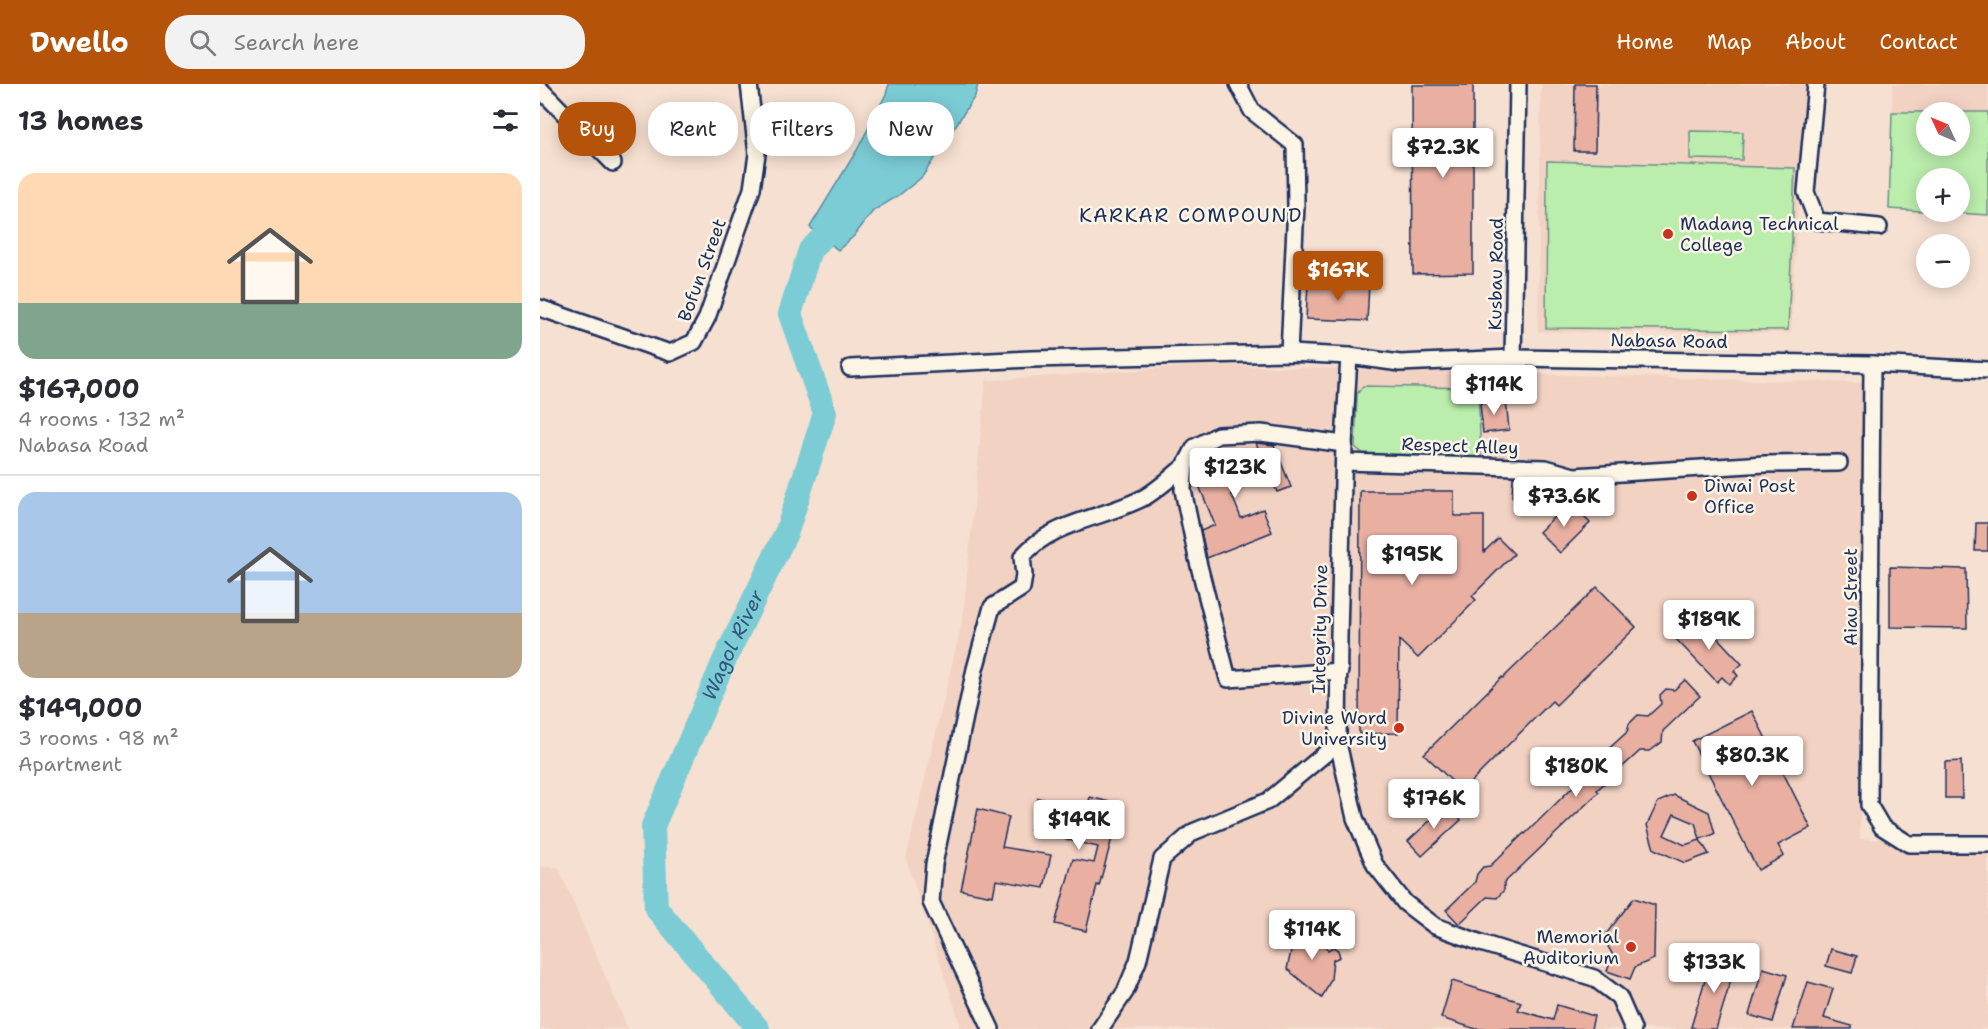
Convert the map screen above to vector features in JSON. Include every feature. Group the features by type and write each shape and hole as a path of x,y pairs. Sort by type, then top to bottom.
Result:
{"street":[{"name":"Bofun Street","path":"540,308 670,353 694,342 707,318 752,189 757,154 749,84"},
{"path":"1239,84 1252,111 1295,145 1296,205 1289,353"},
{"name":"Kusbau Road","path":"1513,358 1518,84"},
{"path":"1816,84 1806,192 1817,221 1879,227"},
{"path":"540,89 613,163"},
{"name":"Nabasa Road","path":"850,368 1031,359 1289,353 1349,356 1400,363 1513,358 1872,364 1988,370"},
{"name":"Integrity Drive","path":"1349,356 1344,444 1338,742 1359,827 1375,865 1405,903 1435,926 1481,943 1594,978 1619,997 1633,1029"},
{"name":"Aiau Street","path":"1872,364 1869,805 1882,827 1909,843 1988,844"},
{"path":"991,1029 931,903 934,864 975,669 992,607 1022,588 1024,575 1022,557 1030,547 1074,522 1115,510 1147,496 1185,466 1195,447 1218,435 1261,434 1344,444"},
{"name":"Respect Alley","path":"1344,462 1546,468 1574,476 1765,464 1839,463"},
{"path":"1185,466 1184,490 1190,524 1228,679 1340,671"},
{"path":"1100,1029 1125,992 1138,961 1162,859 1193,832 1268,801 1338,742"}],"shaded area":[{"name":"Madang Technical College","path":"1541,84 1809,84 1802,137 1791,333 1538,332"},
{"path":"1893,84 1988,84 1988,215 1970,214 1970,168 1916,168 1916,210 1889,209"},
{"name":"Divine Word University","path":"1206,365 1863,383 1860,839 1988,839 1988,1029 962,1029 906,859 963,618 986,381"},
{"path":"540,867 558,867 628,1029 540,1029"}],"green space":[{"path":"1892,112 1916,112 1916,156 1970,156 1970,112 1988,112 1988,215 1970,214 1970,168 1916,168 1916,210 1889,209"},
{"path":"1690,131 1743,132 1742,160 1690,159"},
{"name":"Madang Technical College","path":"1547,161 1795,168 1788,330 1546,328"},
{"path":"1363,386 1478,388 1481,458 1365,455 1355,447 1357,394"}],"water":[{"path":"889,84 978,84 975,96 954,128 954,102 882,102"},
{"path":"867,131 867,156 936,156 922,177 898,196 873,211 854,236 838,250 810,227"}],"building":[{"path":"1575,84 1596,84 1595,151 1574,151"},
{"path":"1412,85 1473,85 1473,273 1413,274"},
{"path":"1308,283 1369,285 1367,321 1306,319"},
{"path":"1506,400 1509,430 1483,433 1480,403"},
{"path":"1256,443 1274,445 1291,487 1277,492 1267,467 1227,483 1241,518 1263,509 1272,532 1207,558 1201,531 1215,525 1194,473 1195,469 1201,457 1217,450 1225,471 1262,457"},
{"path":"1513,477 1536,477 1535,498 1512,497"},
{"path":"1360,491 1454,491 1454,516 1484,516 1484,552 1498,538 1514,554 1472,596 1476,600 1418,658 1399,640 1398,733 1359,734"},
{"path":"1569,502 1590,523 1560,553 1539,532"},
{"path":"1976,523 1988,523 1988,551 1975,551"},
{"path":"1890,567 1966,569 1967,628 1890,627"},
{"path":"1597,587 1636,627 1556,705 1552,701 1462,791 1424,754"},
{"path":"1697,616 1742,664 1734,671 1738,676 1729,684 1722,677 1717,682 1674,637"},
{"path":"1685,680 1700,696 1663,731 1662,742 1650,751 1640,751 1597,790 1599,792 1504,883 1504,890 1497,898 1487,897 1459,924 1446,910 1475,882 1477,874 1483,867 1490,866 1525,834 1593,767 1591,765 1627,732 1629,724 1638,715 1648,716 1661,704 1660,695 1666,689 1674,690"},
{"path":"1752,711 1811,828 1778,845 1784,856 1758,870 1692,741"},
{"path":"1961,761 1962,798 1945,798 1945,762"},
{"path":"1674,795 1709,812 1715,834 1700,839 1695,823 1674,814 1664,835 1685,845 1700,840 1709,854 1685,863 1654,849 1647,825 1658,802"},
{"path":"1090,797 1121,805 1086,931 1055,924 1073,859 1094,863 1098,847 1030,831 1038,798 1087,810"},
{"path":"1447,805 1461,820 1422,856 1408,841"},
{"path":"978,809 1009,817 1002,847 1051,855 1044,888 996,880 993,896 961,890"},
{"name":"Memorial Auditorium","path":"1634,898 1655,905 1654,959 1635,967 1630,979 1607,971 1613,955 1603,938"},
{"path":"1297,925 1308,928 1328,950 1333,947 1338,950 1340,957 1333,960 1331,979 1322,998 1287,969"},
{"path":"1831,949 1857,956 1852,973 1826,966"},
{"path":"1712,957 1736,964 1716,1029 1697,1029 1691,1027"},
{"path":"1763,968 1787,975 1773,1022 1749,1015"},
{"path":"1452,981 1521,1002 1518,1010 1553,1020 1557,1005 1594,1016 1591,1029 1476,1029 1441,1018"},
{"path":"1808,982 1833,989 1824,1018 1852,1026 1852,1029 1793,1029"}],"waterway":[{"name":"Wagol River","path":"758,1029 656,908 653,826 724,661 787,531 825,413 790,314 810,250 822,238"}],"place":[{"name":"Madang Technical College","path":"1668,234"},
{"name":"Diwai Post Office","path":"1692,496"},
{"name":"Divine Word University","path":"1399,728"},
{"name":"Memorial Auditorium","path":"1631,947"}],"district":[{"name":"KARKAR COMPOUND","path":"1191,215"}]}
